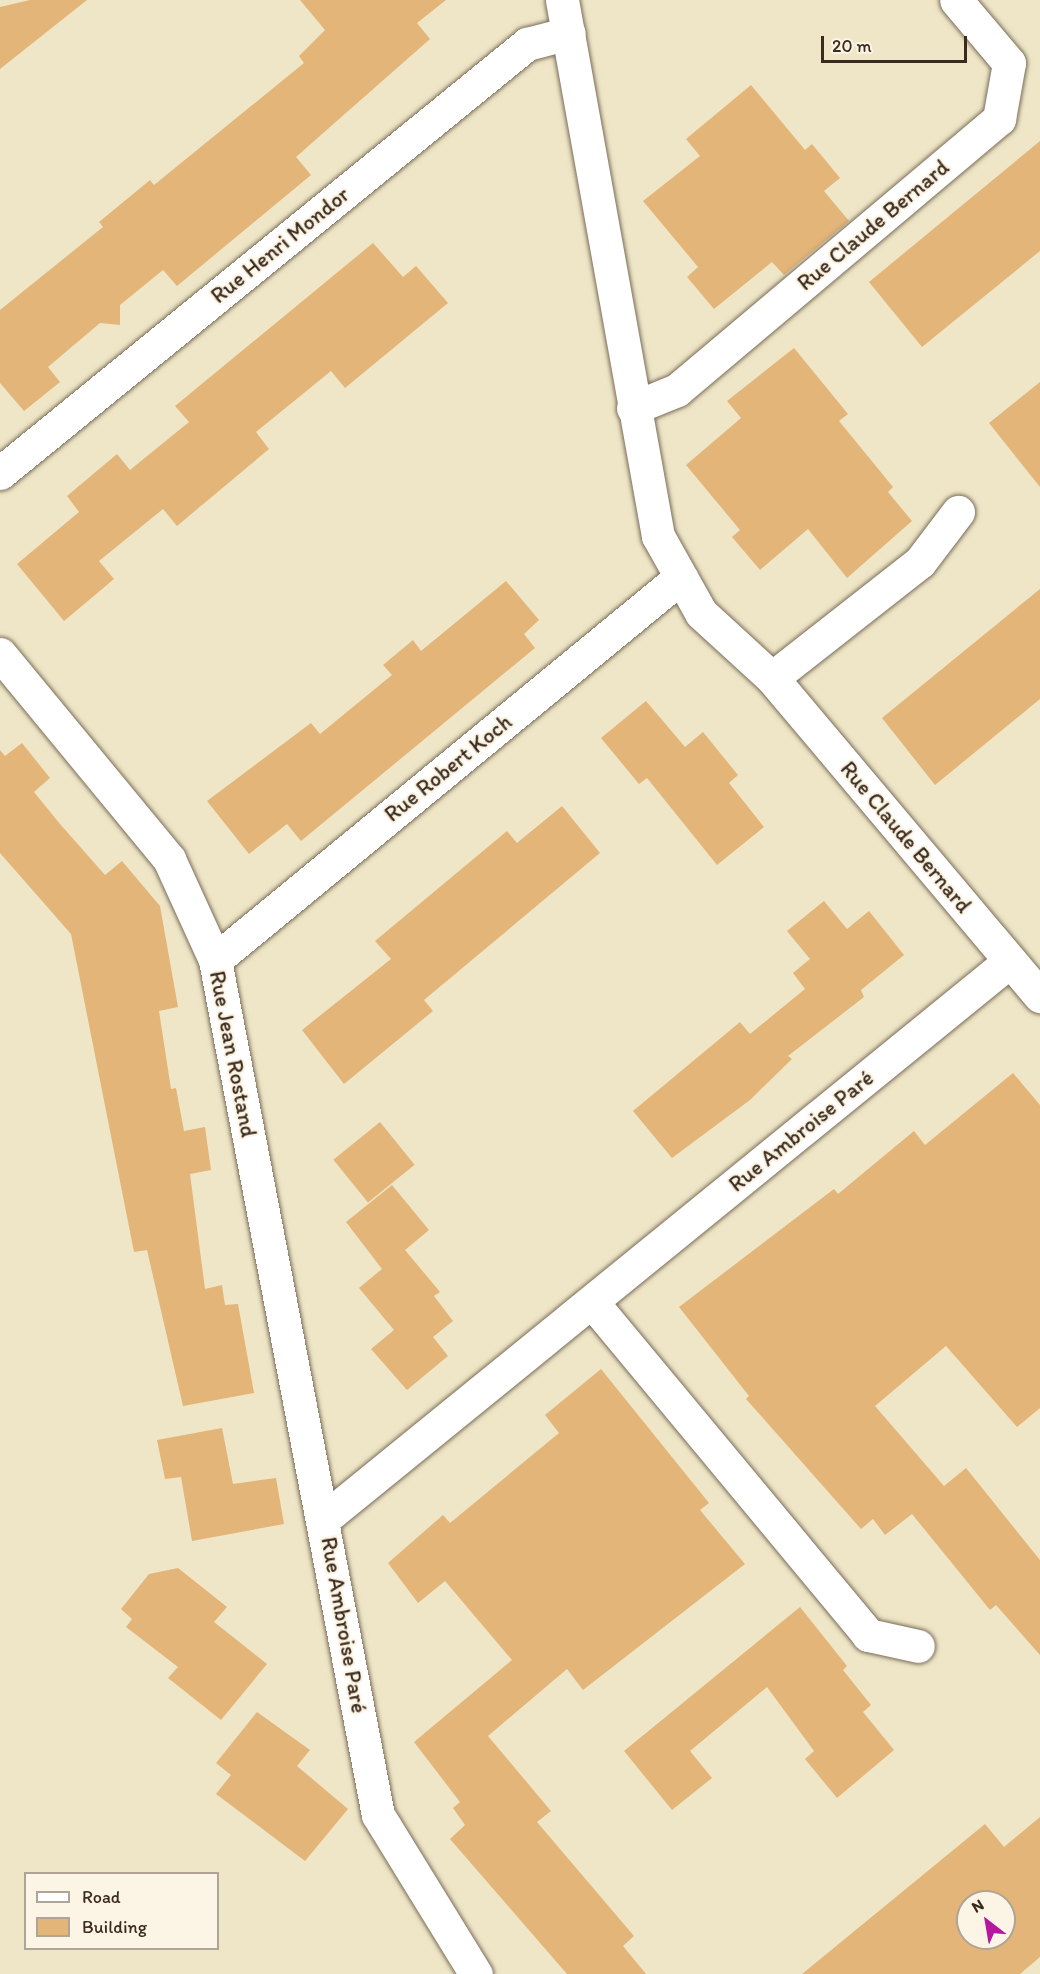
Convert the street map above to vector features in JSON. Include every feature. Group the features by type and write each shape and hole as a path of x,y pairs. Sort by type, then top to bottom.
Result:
{"street":[{"name":"Rue Claude Bernard","path":"562,0 633,408 658,536 701,613 772,678 1040,996"},
{"name":"Rue Claude Bernard","path":"633,408 677,390 999,119 1009,63 956,0"},
{"name":"Rue Henri Mondor","path":"0,473 526,44 569,33"},
{"path":"772,678 920,562 958,512"},
{"name":"Rue Robert Koch","path":"214,960 681,577"},
{"name":"Rue Jean Rostand","path":"0,654 169,859 214,960 325,1518"},
{"name":"Rue Ambroise Paré","path":"476,1974 378,1815 325,1518 1010,961"},
{"path":"592,1302 868,1635 918,1646"}],"building":[{"path":"30,0 87,0 0,69 0,7"},
{"path":"300,0 446,0 417,23 430,39 296,157 311,175 177,286 163,270 120,305 120,325 100,323 48,367 60,382 24,411 0,383 0,310 103,227 99,222 150,180 154,185 304,63 299,56 325,30"},
{"path":"751,85 805,150 812,144 840,178 824,191 849,221 784,275 772,262 714,309 687,277 698,267 643,201 700,156 686,139"},
{"path":"1040,141 1040,251 922,347 869,282"},
{"path":"373,243 403,277 416,266 448,303 345,388 331,371 256,432 269,449 177,526 163,509 99,561 114,579 64,621 17,564 79,512 67,496 117,454 130,470 189,422 175,406"},
{"path":"794,348 848,414 839,421 893,487 888,492 912,521 847,578 808,529 760,570 732,537 740,530 686,465 741,418 727,401"},
{"path":"1040,382 1040,487 989,423"},
{"path":"506,581 539,620 524,634 535,648 301,841 287,824 249,854 207,801 311,723 320,734 392,675 383,665 413,640 421,651"},
{"path":"1040,589 1040,699 935,785 882,718"},
{"path":"646,701 685,747 703,732 738,775 729,783 764,827 717,865 647,778 639,784 601,738"},
{"path":"22,743 50,778 34,792 60,824 105,875 122,861 160,906 178,1007 159,1011 171,1089 176,1088 184,1131 205,1127 211,1170 190,1174 205,1289 222,1285 225,1305 238,1304 254,1393 183,1406 147,1250 134,1252 71,934 0,853 0,750 5,756"},
{"path":"562,806 600,853 424,1000 433,1011 344,1084 302,1030 391,959 375,941 507,831 517,843"},
{"path":"824,901 847,929 869,911 904,955 861,990 864,997 788,1056 792,1059 750,1100 672,1158 633,1111 740,1022 750,1034 805,989 793,973 810,959 787,931"},
{"path":"1013,1073 1040,1105 1040,1408 1017,1427 946,1346 875,1406 944,1486 966,1468 1040,1560 1040,1655 996,1605 990,1610 912,1514 885,1535 873,1519 861,1529 746,1399 749,1396 679,1307 834,1189 838,1194 914,1131 925,1145"},
{"path":"380,1122 415,1165 368,1203 333,1160"},
{"path":"392,1185 429,1230 405,1250 440,1292 434,1296 453,1321 433,1337 448,1356 407,1390 371,1349 394,1330 359,1288 382,1269 346,1222"},
{"path":"601,1369 709,1503 700,1510 745,1564 583,1690 567,1669 488,1736 551,1811 537,1822 634,1936 623,1946 646,1974 567,1974 450,1839 465,1825 453,1808 460,1802 414,1742 512,1660 445,1581 418,1603 388,1563 443,1515 450,1523 559,1433 545,1415"},
{"path":"222,1428 233,1484 276,1478 284,1524 192,1541 181,1477 165,1479 157,1440"},
{"path":"178,1568 227,1607 214,1622 267,1664 221,1720 168,1678 178,1667 126,1627 132,1619 121,1609 149,1574"},
{"path":"800,1607 847,1666 843,1670 871,1705 863,1712 894,1750 837,1798 805,1759 814,1751 767,1687 690,1751 712,1778 672,1810 624,1751"},
{"path":"257,1712 310,1750 297,1766 348,1809 305,1861 216,1794 231,1775 216,1763"},
{"path":"1040,1817 1040,1957 1020,1974 802,1974 985,1824 1004,1847"}]}
